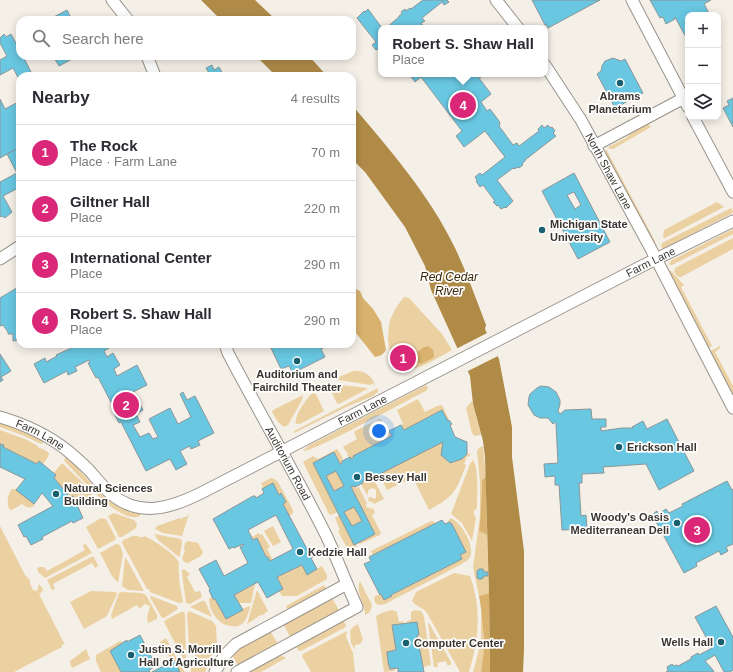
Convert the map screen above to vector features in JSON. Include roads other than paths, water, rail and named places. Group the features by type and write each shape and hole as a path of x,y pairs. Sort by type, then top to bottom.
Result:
{"street":[{"path":"112,0 125,16"},
{"path":"496,0 516,25"},
{"path":"632,0 685,101"},
{"path":"149,60 153,72"},
{"name":"North Shaw Lane","path":"548,70 571,104 594,146 656,260 733,408"},
{"path":"594,146 685,103"},
{"path":"695,120 733,192"},
{"name":"Farm Lane","path":"0,417 22,424 60,444 89,470 117,499 143,508 163,508 190,498 733,221"},
{"path":"0,259 16,249"},
{"name":"Auditorium Road","path":"226,348 258,411 282,451 326,535 358,607 237,672"},
{"path":"216,672 224,656 236,644 347,584"}],"water":[{"path":"201,0 255,0 272,16 217,16"},
{"path":"260,60 313,60 323,72 272,72"},
{"name":"Red Cedar River","path":"356,110 408,173 445,228 464,267 486,325 485,329 499,359 512,427 512,457 524,551 523,672 490,672 485,457 483,441 473,404 470,376 431,290 425,266 405,227 365,172 356,163"}],"place":[{"name":"Abrams Planetarium","path":"620,83"},
{"name":"Robert S. Shaw Hall","path":"463,105"},
{"name":"Michigan State University","path":"542,230"},
{"name":"The Rock","path":"403,358"},
{"name":"Auditorium and Fairchild Theater","path":"297,361"},
{"name":"Giltner Hall","path":"126,405"},
{"name":"Erickson Hall","path":"619,447"},
{"name":"Bessey Hall","path":"357,477"},
{"name":"Natural Sciences Building","path":"56,494"},
{"name":"Woody's Oasis Mediterranean Deli","path":"677,523"},
{"name":"International Center","path":"697,530"},
{"name":"Kedzie Hall","path":"300,552"},
{"name":"Wells Hall","path":"721,642"},
{"name":"Computer Center","path":"406,643"},
{"name":"Justin S. Morrill Hall of Agriculture","path":"131,655"}]}
